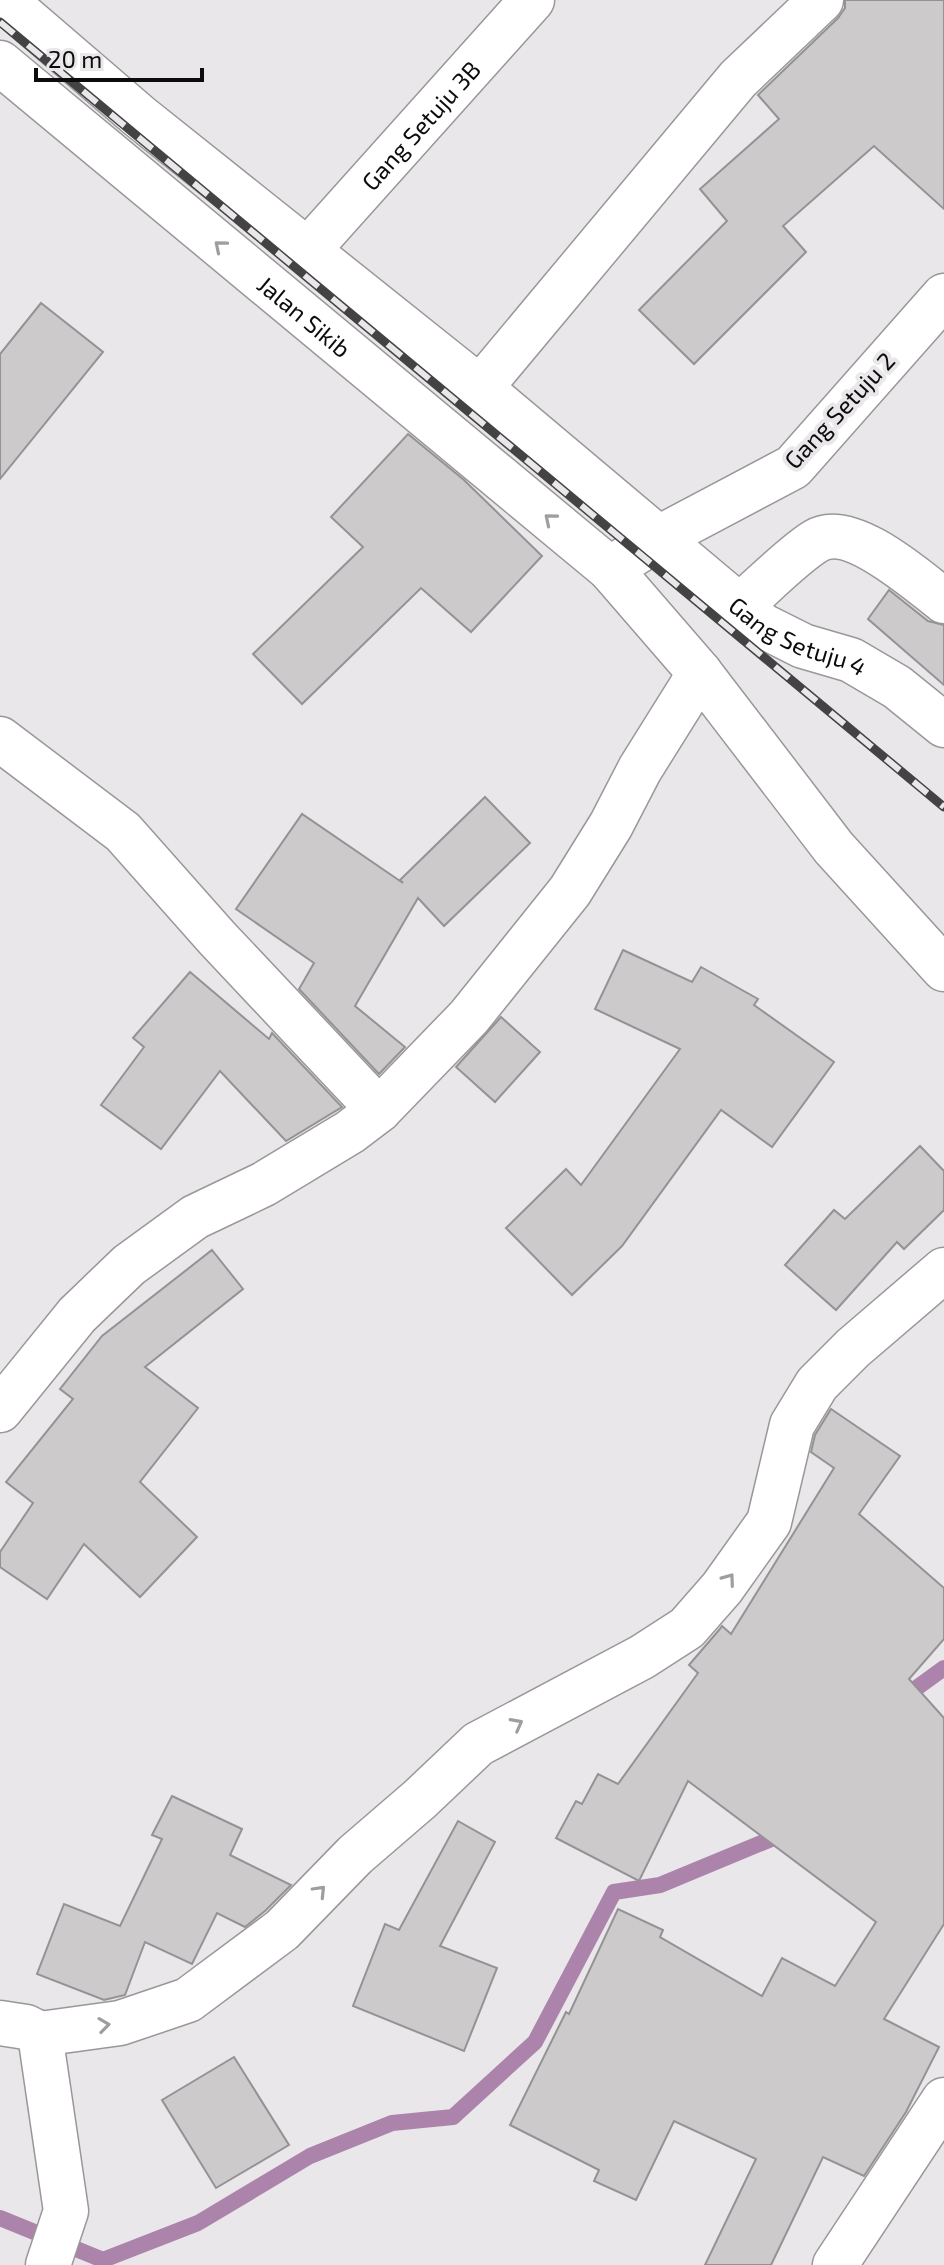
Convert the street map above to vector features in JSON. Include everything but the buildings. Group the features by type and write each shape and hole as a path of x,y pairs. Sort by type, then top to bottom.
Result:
{"street":[{"path":"4,0 139,116 480,388 635,553 700,673 834,848 944,969"},
{"name":"Gang Setuju 3B","path":"308,250 532,0"},
{"path":"480,388 738,79 821,0"},
{"name":"Jalan Sikib","path":"0,63 635,553"},
{"name":"Gang Setuju 2","path":"635,553 793,467 944,296"},
{"path":"741,605 818,539 844,538 877,550 944,601"},
{"name":"Gang Setuju 4","path":"635,553 741,605 763,626 803,646 851,660 897,687 944,725"},
{"path":"0,1410 77,1315 129,1265 195,1217 264,1184 322,1151 379,1110 469,1017 570,891 700,673"},
{"path":"0,739 123,832 217,938 379,1110"},
{"path":"48,2265 66,2211 20,2028 120,2023 188,2000 282,1930 355,1855 478,1744 642,1657 687,1628 722,1588 769,1522 792,1425 817,1384 853,1348 944,1270"},
{"path":"835,2265 944,2100"}],"waterway":[{"path":"900,1700 944,1668"},
{"path":"0,2218 103,2260 198,2223 310,2156 392,2123 453,2117 535,2042 614,1892 660,1885 771,1839 784,1825"}],"railway":[{"path":"0,22 944,807"}]}
